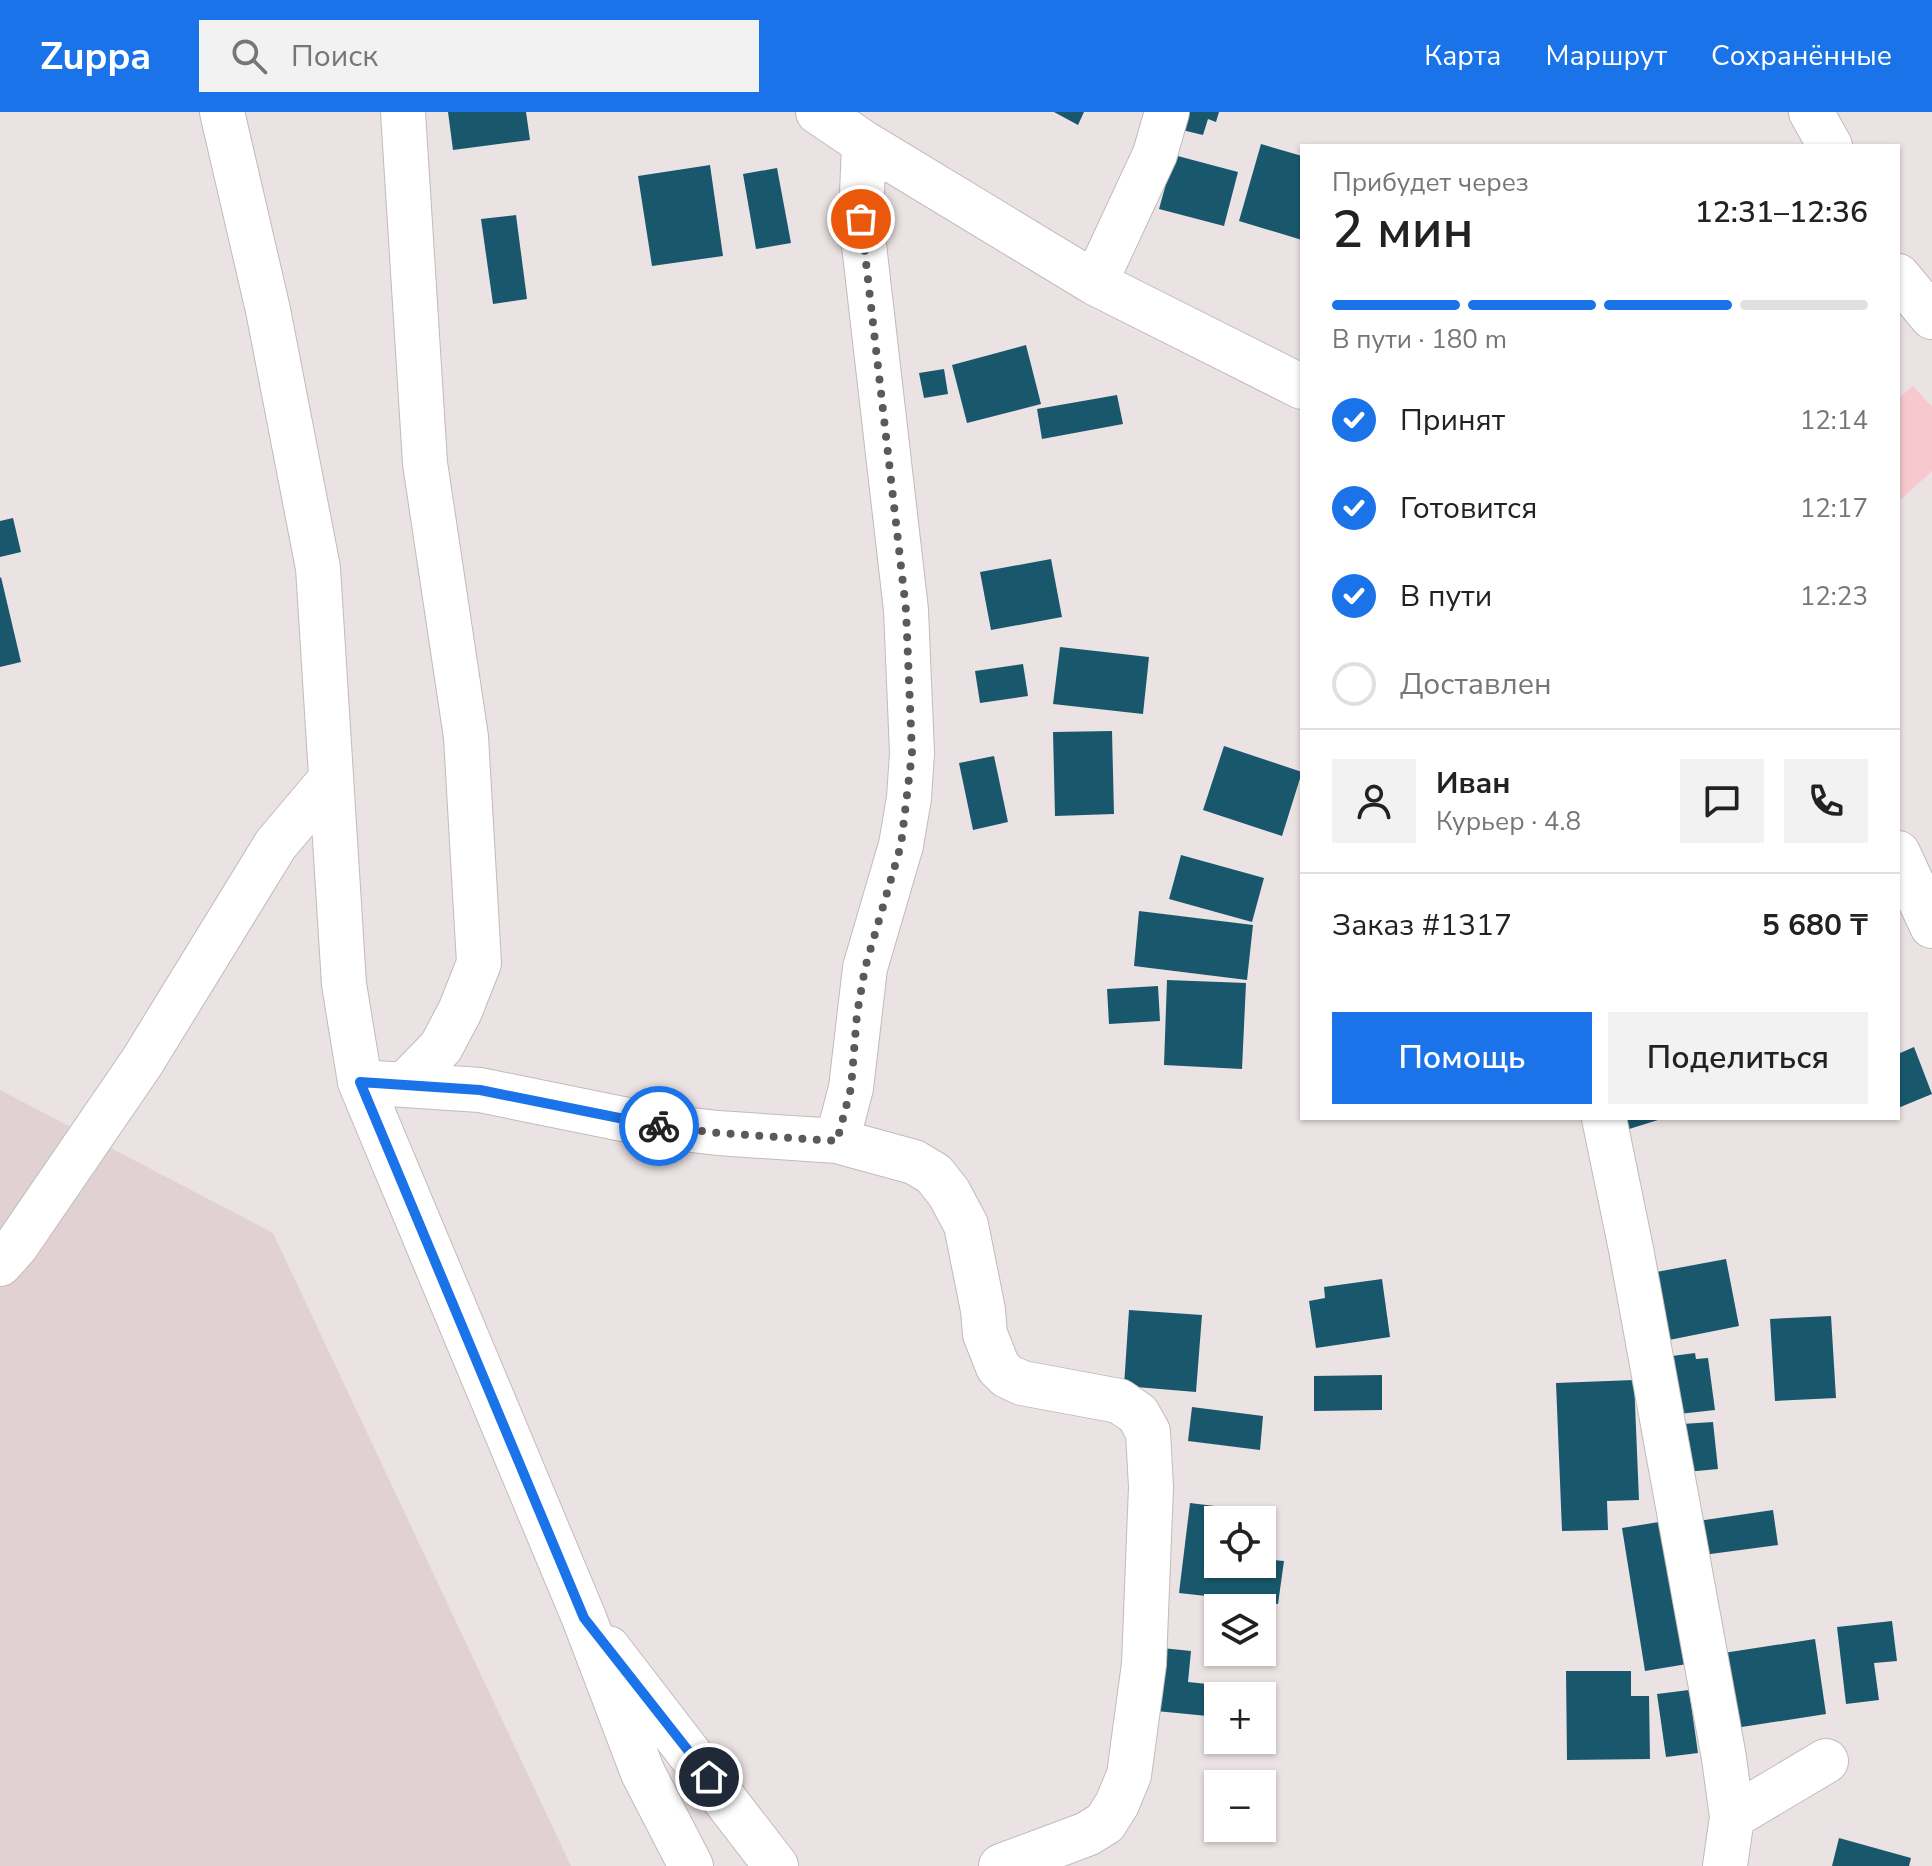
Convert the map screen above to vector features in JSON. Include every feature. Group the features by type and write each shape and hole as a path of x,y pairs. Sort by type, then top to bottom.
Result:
{"street":[{"path":"222,112 268,310 318,568 344,984 360,1082 584,1618 643,1773 691,1866"},
{"path":"403,112 425,463 466,737 479,963 460,1011 441,1047 404,1085"},
{"path":"818,112 1095,283 1300,386"},
{"path":"1095,283 1155,154 1167,112"},
{"path":"1811,112 1829,144"},
{"path":"837,1141 851,1088 857,1014 865,968 901,845 912,753 906,610 861,219 864,143"},
{"path":"1900,278 1932,317"},
{"path":"0,1264 16,1246 142,1062 276,844 331,779"},
{"path":"1900,857 1932,926"},
{"path":"360,1082 480,1090 657,1126 837,1141 914,1162 934,1174 949,1193 966,1225 985,1334 993,1357 1007,1376 1022,1383 1119,1401 1138,1414 1148,1432 1151,1487 1144,1664 1129,1775 1105,1823 1087,1834 1001,1866"},
{"path":"1604,1120 1724,1758 1732,1817 1725,1866"},
{"path":"584,1618 659,1710 776,1866"},
{"path":"1732,1817 1826,1761"}],"shaded area":[{"path":"1913,386 1932,407 1932,471 1900,500 1900,397"},
{"path":"0,1090 273,1233 571,1866 0,1866"}],"building":[{"path":"448,112 526,112 530,140 453,150"},
{"path":"1054,112 1084,112 1078,125"},
{"path":"1187,112 1219,112 1216,122 1208,119 1203,135 1182,130"},
{"path":"1261,144 1300,155 1300,239 1239,221"},
{"path":"1174,155 1238,172 1224,226 1159,209"},
{"path":"710,165 723,256 652,266 638,176"},
{"path":"777,168 791,243 756,249 743,174"},
{"path":"516,215 527,299 493,304 481,219"},
{"path":"1026,345 1041,404 967,423 952,365"},
{"path":"944,369 948,394 924,398 919,373"},
{"path":"1117,395 1123,424 1042,439 1037,409"},
{"path":"13,518 21,552 0,557 0,521"},
{"path":"1051,559 1062,617 991,630 980,572"},
{"path":"0,578 21,662 0,667"},
{"path":"1060,647 1149,657 1143,714 1053,704"},
{"path":"1023,664 1028,696 980,703 975,671"},
{"path":"1112,731 1114,814 1055,816 1053,732"},
{"path":"1224,746 1300,771 1282,836 1203,810"},
{"path":"994,756 1008,822 973,830 959,763"},
{"path":"1181,855 1264,878 1252,922 1169,899"},
{"path":"1139,911 1253,925 1247,980 1134,966"},
{"path":"1167,980 1246,983 1242,1069 1164,1065"},
{"path":"1158,986 1160,1021 1109,1024 1107,989"},
{"path":"1914,1047 1932,1094 1900,1107 1900,1053"},
{"path":"1623,1120 1658,1120 1626,1130"},
{"path":"1726,1259 1739,1326 1664,1341 1651,1273"},
{"path":"1382,1279 1390,1337 1316,1348 1309,1301 1325,1298 1324,1287"},
{"path":"1129,1310 1202,1315 1196,1392 1124,1386"},
{"path":"1831,1316 1836,1398 1775,1401 1770,1319"},
{"path":"1695,1353 1696,1359 1708,1358 1715,1410 1679,1414 1672,1356"},
{"path":"1382,1375 1382,1410 1314,1411 1314,1376"},
{"path":"1634,1380 1639,1500 1607,1501 1608,1530 1562,1531 1556,1383"},
{"path":"1192,1407 1263,1416 1260,1450 1188,1441"},
{"path":"1713,1422 1718,1469 1686,1472 1682,1424"},
{"path":"1190,1503 1214,1506 1204,1506 1204,1578 1276,1578 1276,1560 1284,1561 1278,1604 1276,1594 1204,1596 1179,1593"},
{"path":"1773,1510 1778,1545 1703,1555 1698,1521"},
{"path":"1665,1521 1687,1664 1645,1671 1622,1528"},
{"path":"1892,1621 1897,1661 1874,1663 1879,1700 1846,1704 1837,1627"},
{"path":"1815,1639 1826,1714 1729,1729 1717,1654"},
{"path":"1162,1648 1191,1651 1188,1682 1204,1684 1204,1716 1156,1711"},
{"path":"1566,1671 1631,1671 1631,1696 1649,1696 1650,1759 1567,1760"},
{"path":"1689,1690 1698,1753 1666,1757 1657,1694"},
{"path":"1839,1838 1911,1858 1909,1866 1832,1866"}],"way so far":[{"path":"659,1126 837,1141 851,1088 857,1014 865,968 901,845 912,753 906,610 861,219"}],"route":[{"path":"659,1126 480,1090 360,1082 584,1618 709,1777"}]}
